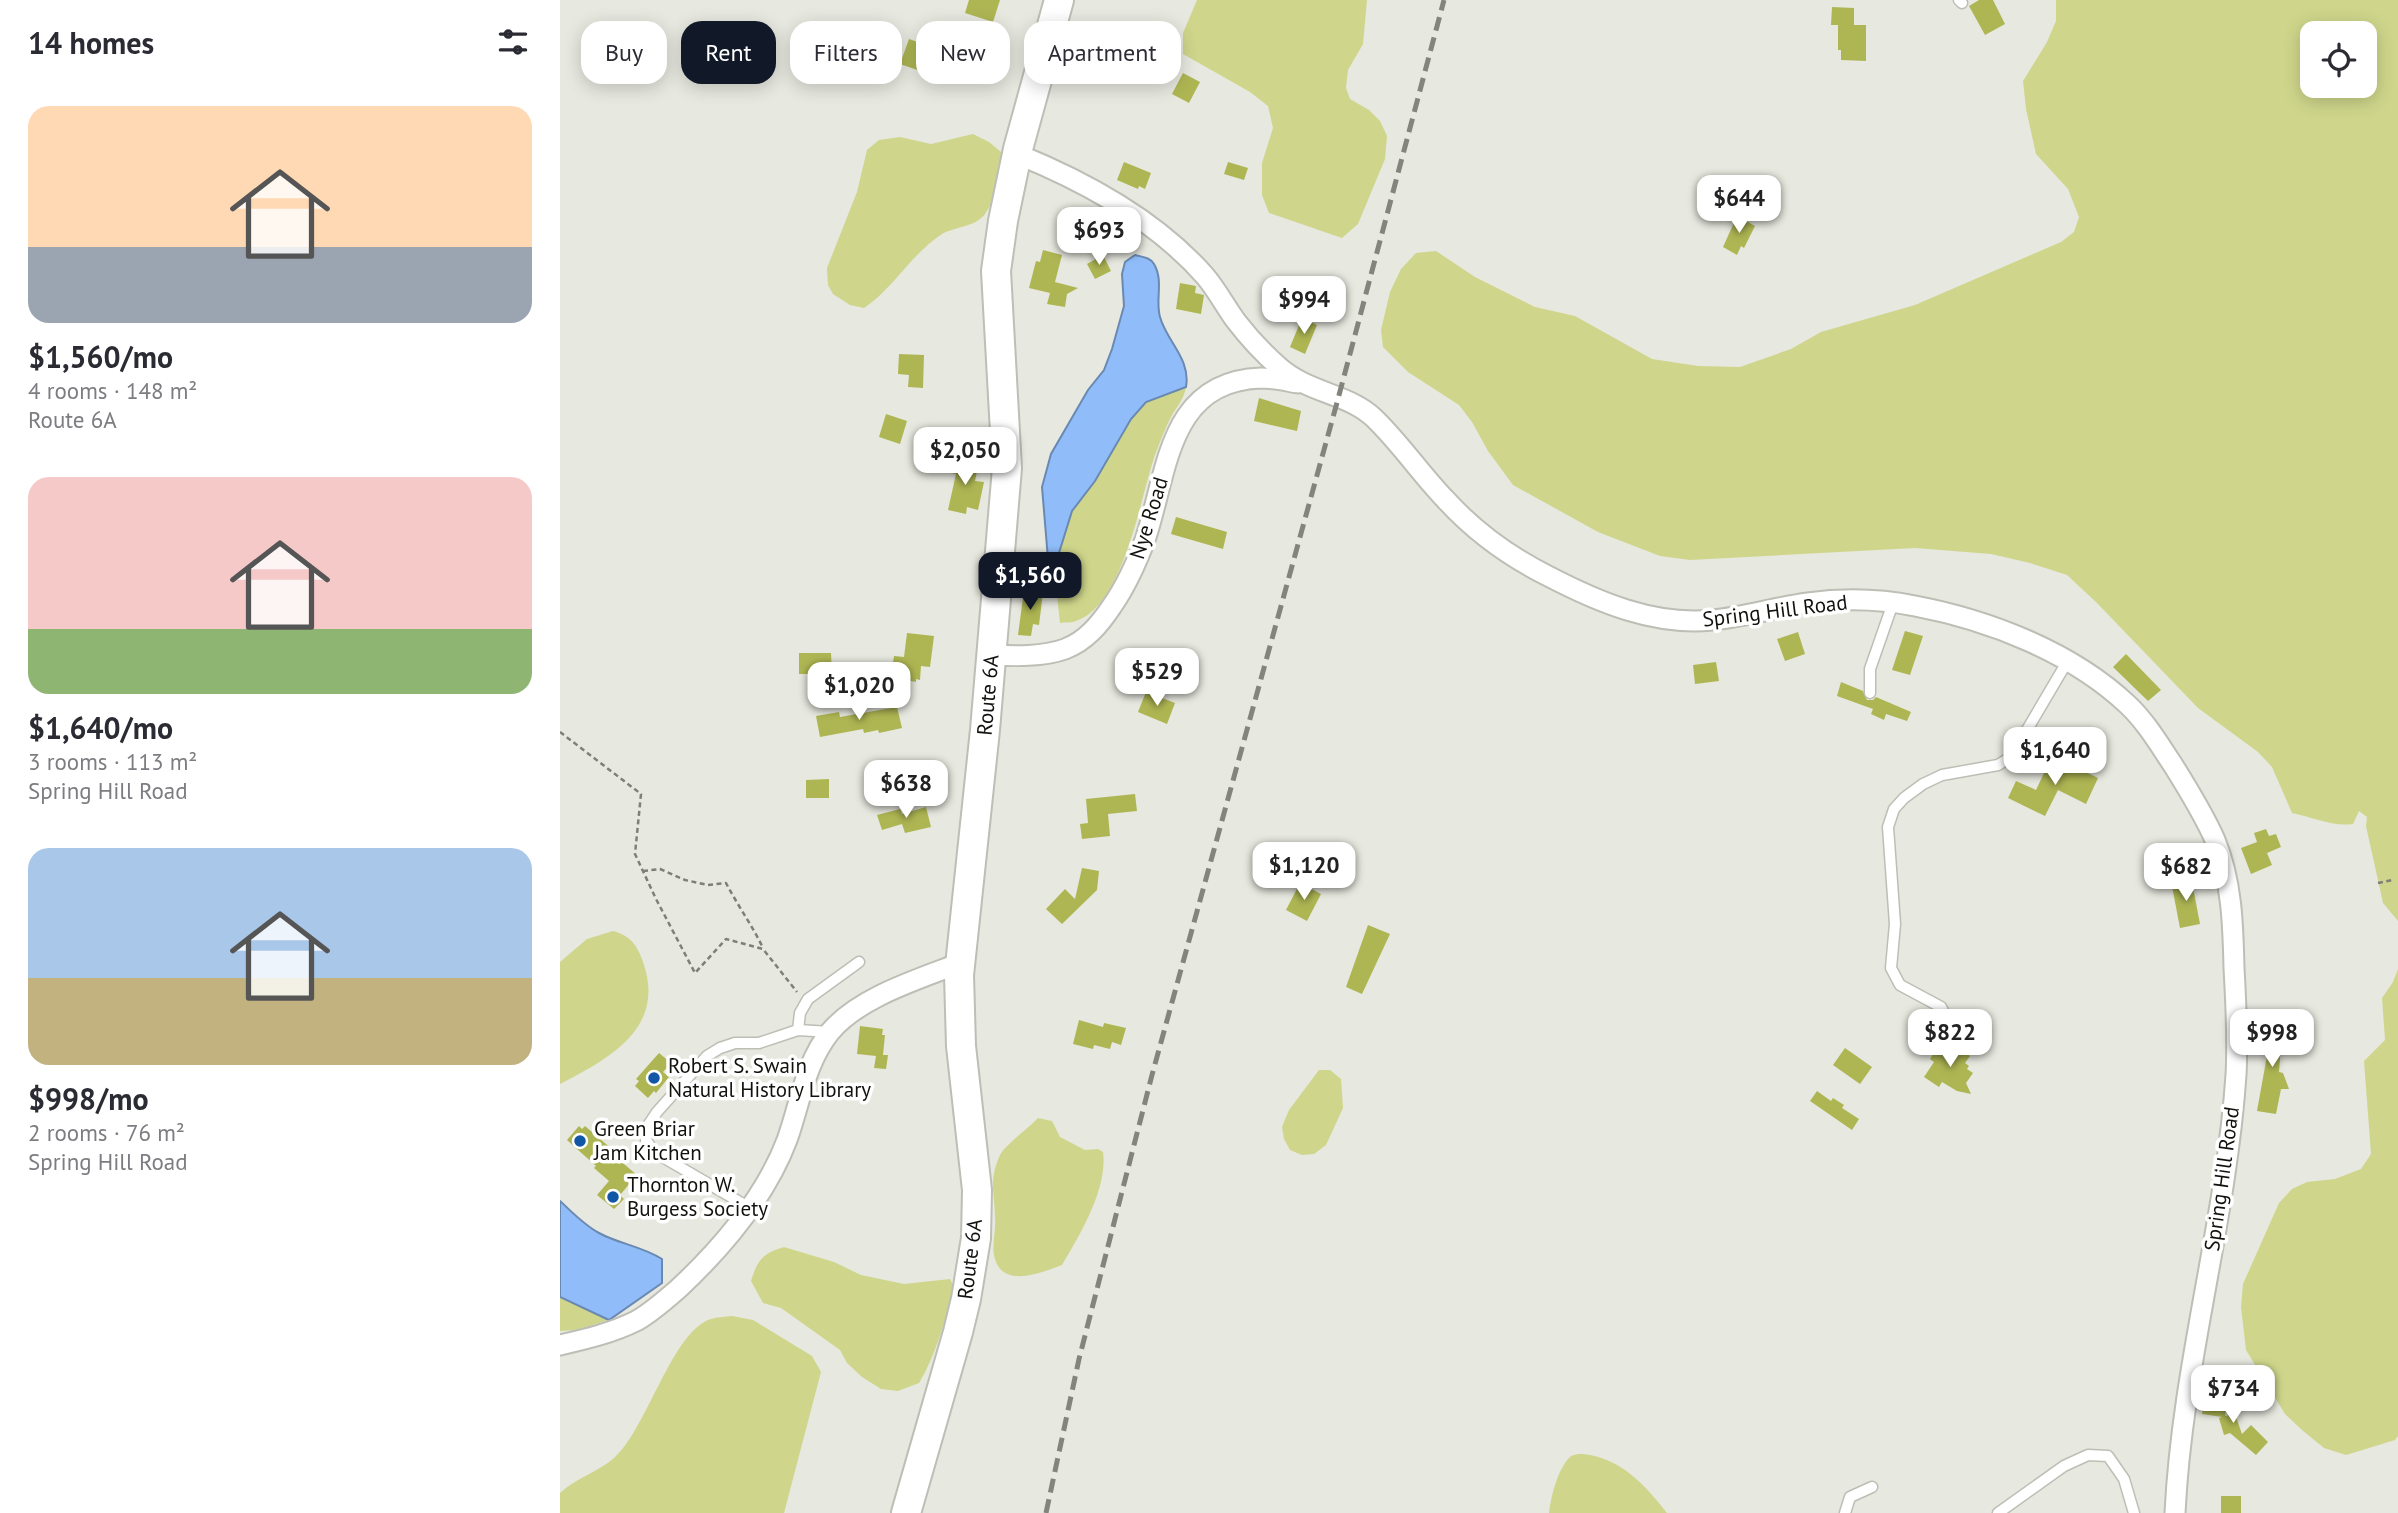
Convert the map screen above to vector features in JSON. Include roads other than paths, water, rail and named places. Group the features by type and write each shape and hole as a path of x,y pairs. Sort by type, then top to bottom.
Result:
{"main road":[{"name":"Route 6A","path":"906,1513 961,1321 976,1238 977,1190 961,1046 960,963 1007,468 996,271 1017,155 1059,0"}],"street":[{"name":"Spring Hill Road","path":"1017,155 1051,168 1140,217 1207,278 1259,348 1299,383 1360,407 1374,418 1443,497 1477,530 1548,576 1615,607 1683,621 1710,621 1815,602 1871,600 1950,614 1995,628 2067,662 2113,691 2132,709 2154,736 2182,779 2215,841 2231,900 2236,998 2236,1072 2215,1237 2185,1410 2175,1513"},
{"name":"Nye Road","path":"991,655 1018,656 1066,649 1083,639 1102,621 1130,579 1145,539 1177,429 1190,409 1222,386 1243,380 1263,378 1299,383"},
{"path":"560,1345 613,1332 639,1320 693,1275 726,1240 776,1166 809,1070 830,1032 855,1011 877,998 960,963"}],"lane":[{"path":"1870,693 1870,669 1893,603"},
{"path":"1946,1017 1941,1007 1900,985 1891,968 1895,924 1888,827 1894,809 1923,784 1942,775 1998,765 2011,757 2067,662"},
{"path":"798,1030 800,1013 808,999 859,962"},
{"path":"750,1208 654,1152 646,1140 647,1127 673,1093 713,1052 735,1043 759,1043 798,1030 830,1032"},
{"path":"1998,1513 2064,1466 2088,1455 2098,1455 2108,1456 2124,1479 2134,1513"},
{"path":"1844,1513 1850,1497 1872,1487"}],"water":[{"path":"1135,255 1150,260 1157,270 1160,317 1182,359 1187,377 1186,387 1146,402 1131,419 1095,481 1072,511 1054,569 1048,559 1042,487 1051,454 1088,390 1104,370 1124,306 1122,274 1125,262"},
{"path":"560,1201 599,1233 662,1259 662,1283 609,1320 560,1297"}],"railway":[{"path":"1046,1513 1079,1359 1152,1075 1338,399 1444,0"}],"place":[{"name":"Robert S. Swain Natural History Library","path":"654,1078"},
{"name":"Green Briar Jam Kitchen","path":"580,1141"},
{"name":"Thornton W. Burgess Society","path":"613,1197"}]}
